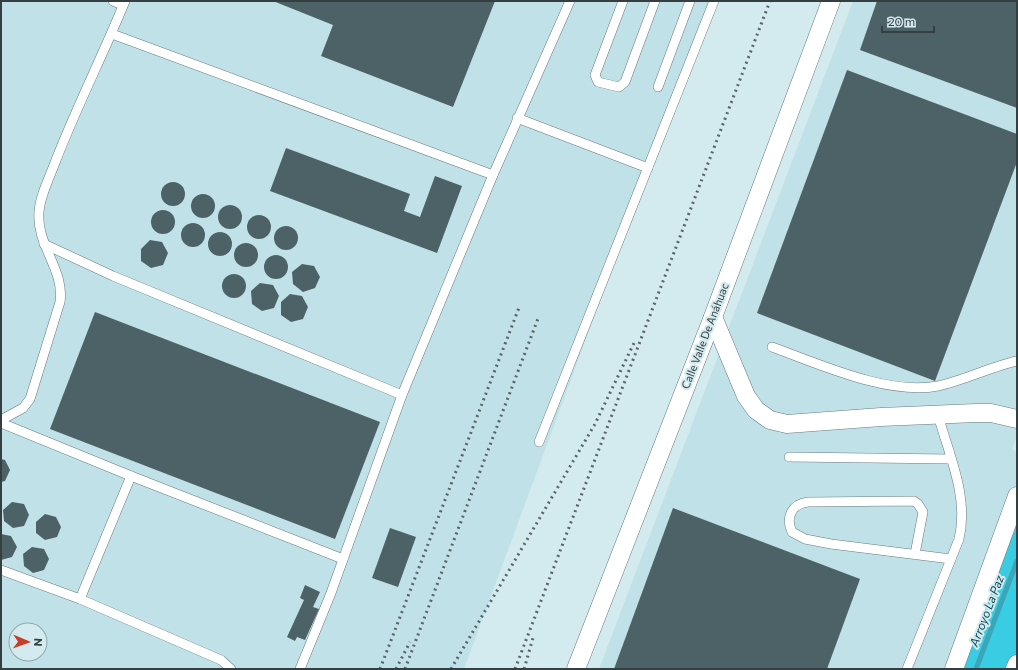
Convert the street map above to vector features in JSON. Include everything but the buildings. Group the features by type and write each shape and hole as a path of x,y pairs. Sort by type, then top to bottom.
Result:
{"street":[{"name":"Calle Valle De Anáhuac","path":"576,669 625,538 713,317 831,1"},
{"path":"713,317 746,396 756,410 770,420 787,424 938,415 991,413 1016,415"},
{"path":"954,669 1017,496"},
{"path":"1015,669 1017,664"}],"lane":[{"path":"1,421 23,408 30,399 60,302 60,282 40,233 38,223 39,209 64,140 112,34 124,3 113,1"},
{"path":"300,669 331,593 402,395 517,118 570,1"},
{"path":"623,1 595,75 598,82 619,87 625,82 655,1"},
{"path":"658,87 690,1"},
{"path":"539,442 714,1"},
{"path":"112,34 493,175"},
{"path":"517,118 648,168"},
{"path":"44,244 113,276 402,395"},
{"path":"772,347 859,379 912,387 939,386 1017,361"},
{"path":"907,669 951,559 962,523 962,509 938,415"},
{"path":"1,421 131,476 343,558"},
{"path":"789,457 950,458"},
{"path":"80,599 131,476"},
{"path":"915,554 923,512 914,501 808,502 800,503 794,506 790,512 789,520 792,532 805,539 831,544 951,559"},
{"path":"1,570 80,599 221,660 231,669"}],"shaded area":[{"path":"1,1 711,1 464,669 1,669"},
{"path":"853,1 1017,1 1017,436 1012,449 1017,452 1017,669 599,669"},
{"path":"1017,496 1017,664 1015,669 954,669"}],"waterway":[{"name":"Arroyo La Paz","path":"976,669 1017,561"}],"railway":[{"path":"515,669 770,1"},
{"path":"380,669 520,305"},
{"path":"405,669 539,316"},
{"path":"451,669 595,424 635,341"},
{"path":"524,669 533,638"},
{"path":"396,669 410,642"}]}
